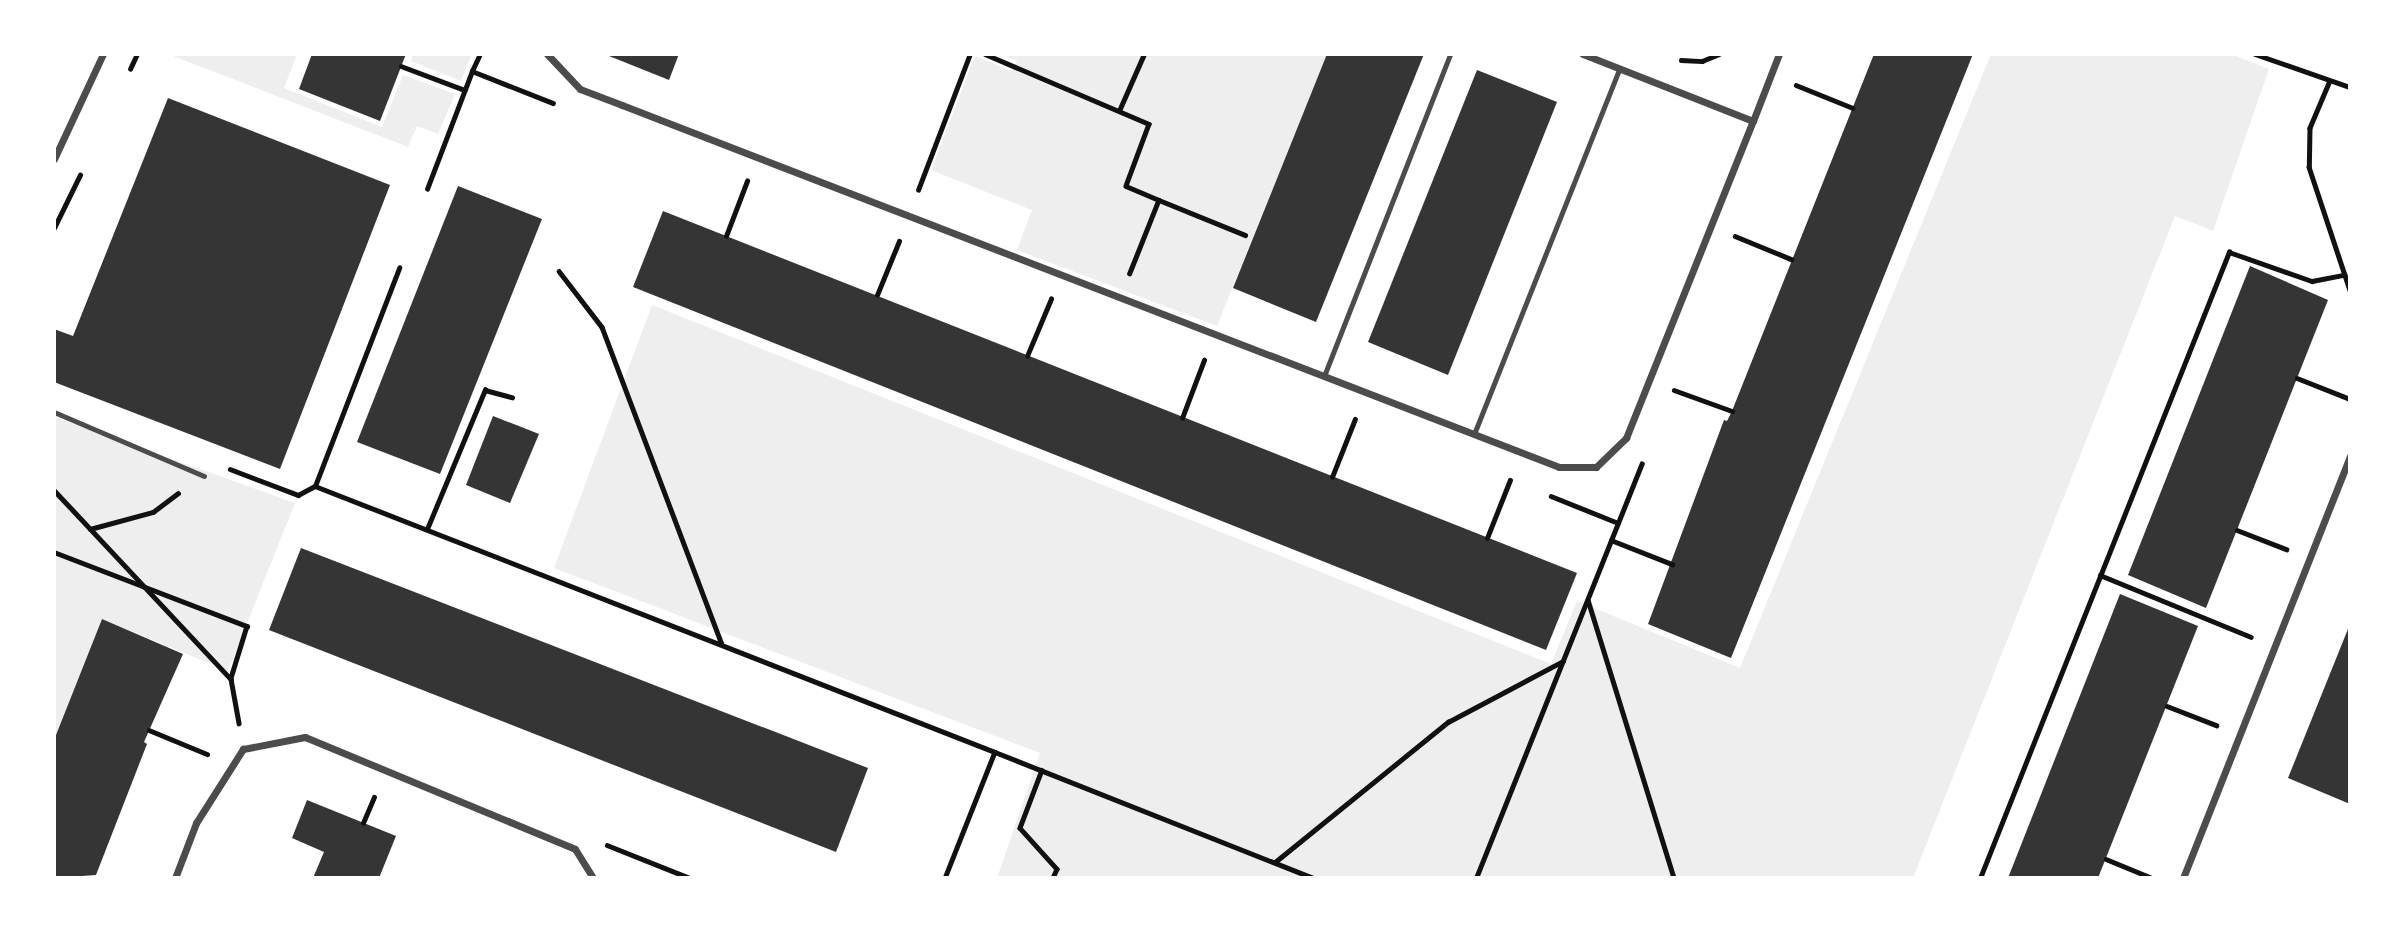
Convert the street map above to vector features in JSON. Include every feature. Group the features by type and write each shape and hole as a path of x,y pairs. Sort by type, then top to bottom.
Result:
{"street":[{"path":"54,159 103,54"},
{"path":"547,54 579,89 1559,467 1596,467 1626,438 1779,54"},
{"path":"1583,54 1753,121"},
{"path":"2183,878 2350,456"},
{"path":"174,878 196,823 243,748 305,737 575,849 593,878"}],"lane":[{"path":"1324,376 1450,54"},
{"path":"1474,434 1619,69"},
{"path":"54,412 204,476"}],"path":[{"path":"428,189 480,54"},
{"path":"877,295 970,54"},
{"path":"985,54 1149,124 1126,186 1245,235"},
{"path":"1119,111 1144,54"},
{"path":"1676,60 1702,61 1719,54"},
{"path":"2255,54 2329,83 2350,88"},
{"path":"401,66 465,90"},
{"path":"472,71 562,107"},
{"path":"2329,83 2309,128 2309,167 2350,290"},
{"path":"1795,85 1853,108"},
{"path":"736,175 760,185"},
{"path":"726,236 748,180"},
{"path":"1121,298 1160,200"},
{"path":"886,235 912,245"},
{"path":"1734,236 1791,259"},
{"path":"1980,878 2229,252 2312,281 2344,275"},
{"path":"221,466 298,495 315,486 399,268"},
{"path":"559,271 602,327 722,645"},
{"path":"1038,294 1063,304"},
{"path":"1027,356 1051,299"},
{"path":"1193,355 1217,365"},
{"path":"1182,418 1205,360"},
{"path":"2297,378 2350,399"},
{"path":"1673,389 1732,411"},
{"path":"427,529 485,390 512,397"},
{"path":"1343,414 1368,424"},
{"path":"1332,477 1356,419"},
{"path":"90,529 153,512 184,488 178,465"},
{"path":"1497,475 1522,485"},
{"path":"1486,538 1510,480"},
{"path":"315,486 1314,878"},
{"path":"54,490 231,679"},
{"path":"1546,494 1618,523"},
{"path":"2237,530 2293,551"},
{"path":"1476,878 1611,540 1672,564"},
{"path":"54,552 247,626 231,679 240,733"},
{"path":"2100,575 2258,640"},
{"path":"1588,599 1674,878"},
{"path":"1275,862 1448,722 1564,660"},
{"path":"2166,706 2223,727"},
{"path":"149,730 211,756"},
{"path":"945,878 995,752"},
{"path":"1042,771 1020,828 1057,869 1054,878"},
{"path":"2106,859 2152,878"}],"shaded area":[{"path":"168,54 297,54 284,88 382,127 403,75 455,94 438,134 417,126 408,147"},
{"path":"413,54 472,54 461,81 411,61"},
{"path":"1001,54 1327,54 1217,326 1017,250 1032,210 931,170 975,56 1012,71 1017,61"},
{"path":"1991,54 2231,54 2269,69 2213,231 2175,216 1913,878 997,878 1040,753 554,568 652,305 1551,664 1577,601 1740,668"},
{"path":"54,417 295,503 228,671 102,619 54,739"}],"building":[{"path":"312,54 406,54 380,121 299,89"},
{"path":"604,54 679,54 669,80"},
{"path":"1327,54 1424,54 1316,322 1233,288"},
{"path":"1874,54 1973,54 1731,658 1648,624 1724,420 1727,421 1732,411"},
{"path":"1477,70 1557,102 1448,375 1368,342"},
{"path":"168,98 390,185 280,469 54,382 54,329 73,336"},
{"path":"458,186 542,219 440,474 357,442"},
{"path":"663,211 1577,573 1546,650 633,287"},
{"path":"2250,266 2328,300 2206,608 2128,575"},
{"path":"493,416 539,434 510,503 466,485"},
{"path":"301,548 868,768 836,852 269,630"},
{"path":"2120,594 2198,626 2098,878 2008,878"},
{"path":"102,619 183,654 144,742 147,744 96,875 54,878 54,740"},
{"path":"2350,624 2350,804 2288,778"},
{"path":"307,800 396,836 379,878 313,878 324,852 292,838"}]}
